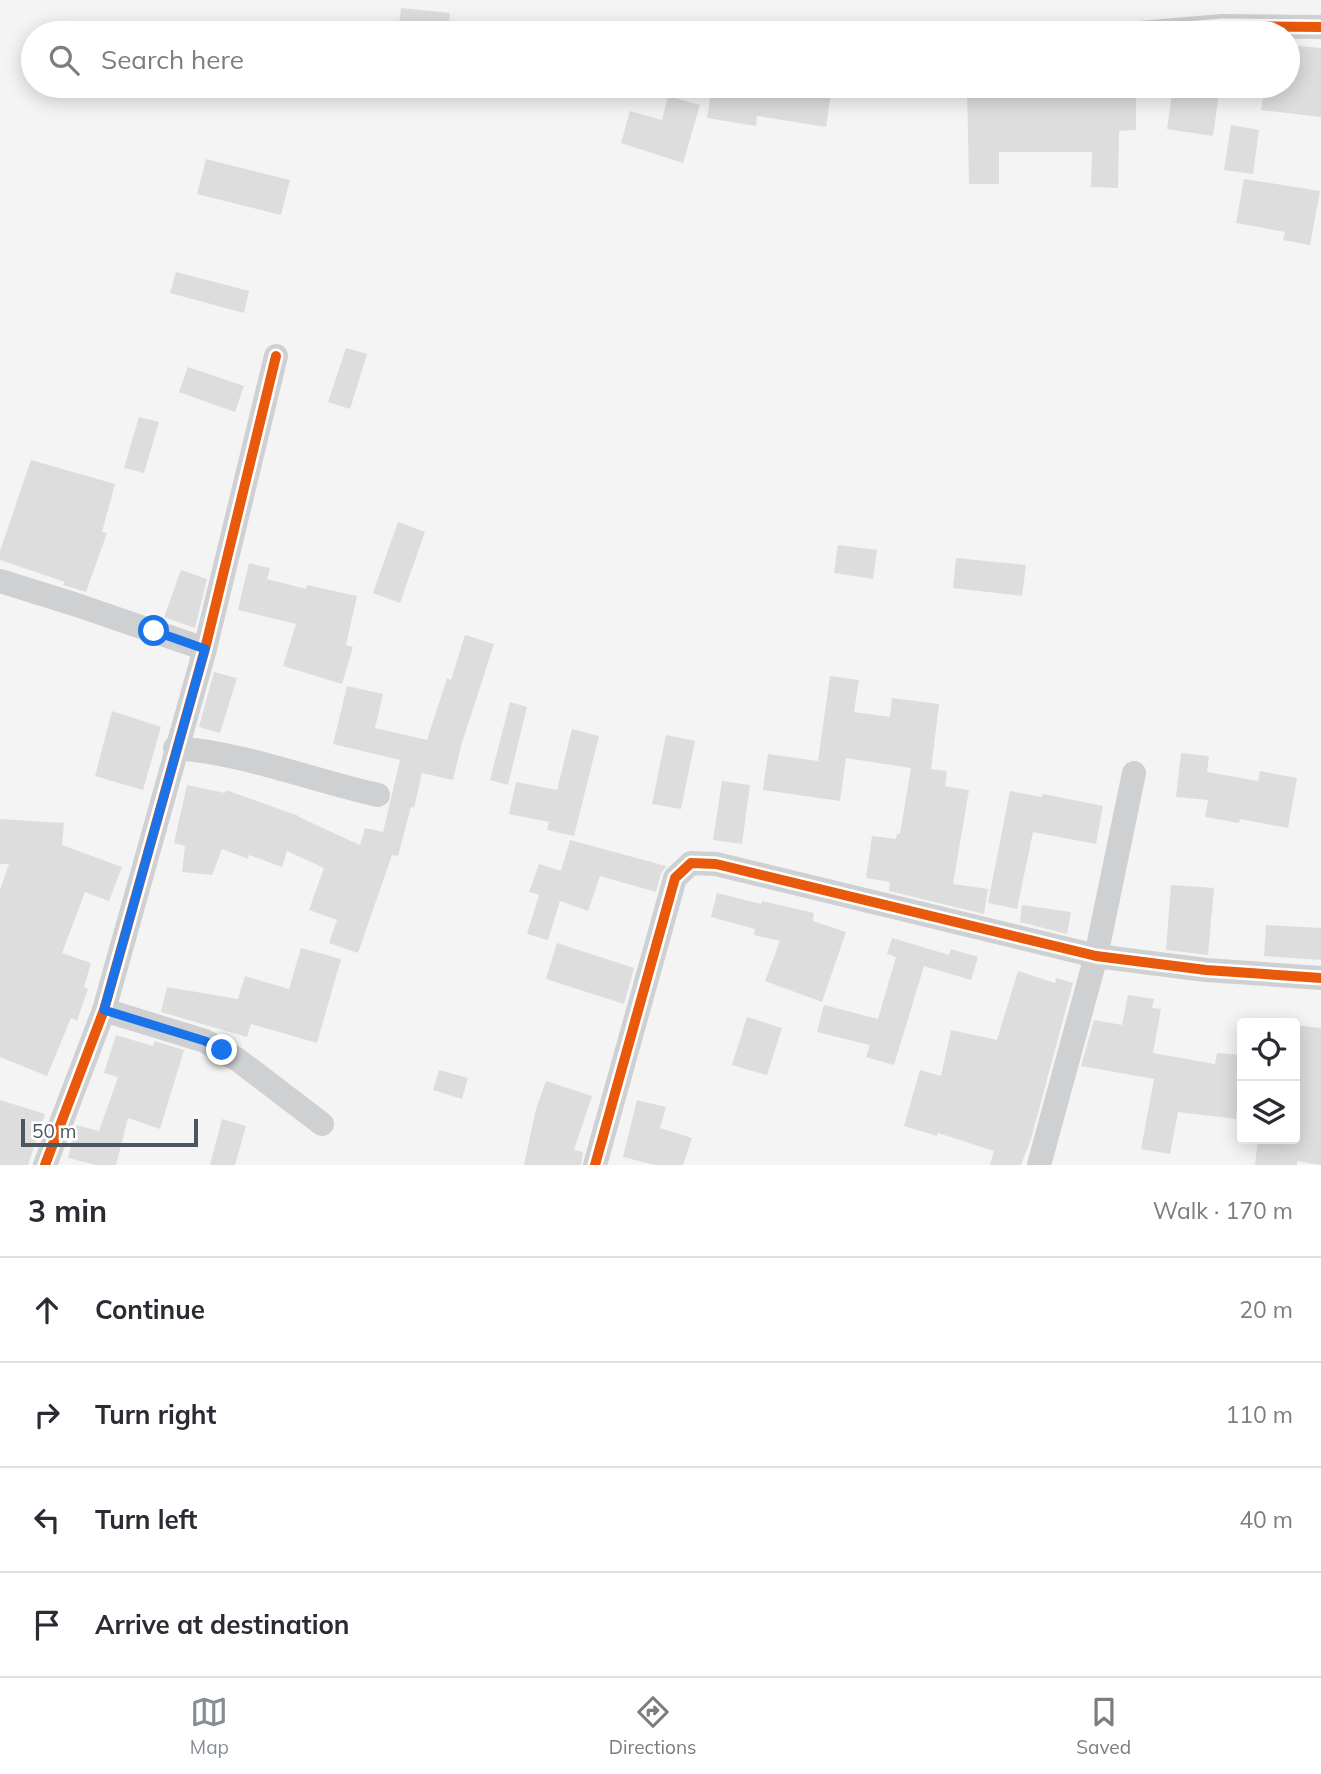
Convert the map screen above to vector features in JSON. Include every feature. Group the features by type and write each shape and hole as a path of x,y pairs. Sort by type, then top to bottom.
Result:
{"street":[{"path":"1300,27 1321,27"},
{"path":"45,1165 104,1010 175,748 205,649 276,356"},
{"path":"0,582 205,649"},
{"path":"175,748 263,764 378,795"},
{"path":"1039,1165 1096,956 1133,773"},
{"path":"595,1165 675,878 691,863 716,864 1096,956 1206,970 1321,978"},
{"path":"104,1010 205,1041 238,1060 321,1124"}],"building":[{"path":"401,8 450,13 449,21 399,21"},
{"path":"1300,46 1321,48 1321,117 1261,110 1263,98 1300,98"},
{"path":"668,98 700,105 683,163 621,143 630,111 662,120"},
{"path":"710,98 830,98 826,127 757,116 756,126 707,118"},
{"path":"967,98 1136,98 1136,130 1119,131 1118,188 1091,187 1092,152 999,152 999,184 969,184"},
{"path":"1171,98 1218,98 1213,136 1167,129"},
{"path":"1231,125 1259,130 1253,174 1224,170"},
{"path":"206,159 290,180 281,215 197,194"},
{"path":"1244,179 1320,191 1310,245 1283,240 1285,232 1236,223"},
{"path":"176,272 249,291 244,313 170,293"},
{"path":"346,348 367,354 350,409 328,402"},
{"path":"188,367 244,386 235,412 179,392"},
{"path":"139,417 159,422 144,473 124,468"},
{"path":"31,460 115,484 102,532 107,533 86,592 0,560 0,551"},
{"path":"398,522 425,532 400,603 373,593"},
{"path":"838,545 877,550 873,579 834,573"},
{"path":"956,558 1026,565 1022,596 953,588"},
{"path":"249,563 270,568 267,579 306,589 307,585 357,596 346,645 353,647 342,684 283,666 296,624 238,610"},
{"path":"181,570 207,579 195,628 164,617"},
{"path":"465,635 494,644 461,746 453,780 422,773 398,856 392,855 358,953 329,943 337,920 309,910 324,868 287,851 282,867 249,855 248,859 222,849 212,875 182,872 185,846 174,843 187,785 225,793 226,790 299,816 360,845 365,828 383,832 400,760 333,744 347,686 383,694 375,728 427,740 447,678 451,680"},
{"path":"214,672 237,678 220,733 199,727"},
{"path":"830,676 859,680 854,712 890,717 892,698 939,704 931,769 947,771 945,786 969,790 953,884 988,889 984,914 889,891 890,882 866,878 872,836 896,839 897,834 900,834 911,768 846,758 840,801 763,790 768,754 818,761"},
{"path":"510,702 527,707 508,785 490,780"},
{"path":"112,711 161,727 143,790 95,776"},
{"path":"572,729 599,736 574,836 547,830 549,822 509,814 516,782 557,790"},
{"path":"666,735 695,741 681,809 652,804"},
{"path":"1181,753 1209,756 1207,772 1258,781 1260,771 1297,778 1288,828 1240,819 1239,823 1205,817 1208,800 1176,797"},
{"path":"722,781 750,785 742,844 713,840"},
{"path":"1010,791 1042,797 1043,794 1103,806 1096,844 1033,832 1017,909 988,903"},
{"path":"0,819 64,823 62,845 122,867 109,901 85,892 62,953 91,963 84,987 88,989 77,1021 71,1018 47,1076 0,1057 0,890 9,864 0,864"},
{"path":"570,840 666,866 656,892 600,876 588,911 560,901 548,940 527,934 539,895 529,892 539,864 561,871"},
{"path":"1171,885 1214,888 1208,955 1166,950"},
{"path":"717,893 814,913 813,921 846,932 822,1002 765,981 780,941 754,935 755,929 711,917"},
{"path":"1022,905 1071,912 1067,934 1020,922"},
{"path":"1266,925 1321,928 1321,960 1264,956"},
{"path":"892,938 949,955 951,949 978,957 971,980 924,966 894,1065 866,1057 870,1045 817,1032 824,1005 878,1019 896,957 887,954"},
{"path":"557,943 634,968 624,1004 546,979"},
{"path":"301,948 341,959 317,1043 251,1024 247,1037 161,1012 167,987 238,999 245,976 289,989"},
{"path":"1018,971 1055,983 1056,978 1073,983 1031,1139 1021,1165 990,1165 994,1151 938,1133 937,1136 904,1126 920,1070 941,1076 951,1030 997,1040"},
{"path":"1128,995 1154,999 1152,1008 1161,1009 1153,1053 1215,1064 1217,1053 1237,1055 1236,1119 1178,1112 1170,1154 1141,1149 1154,1079 1081,1066 1094,1020 1122,1025"},
{"path":"747,1017 782,1028 767,1075 732,1065"},
{"path":"1300,1026 1321,1028 1321,1165 1297,1161 1297,1165 1255,1165 1257,1144 1300,1144"},
{"path":"116,1035 153,1046 154,1041 184,1050 160,1129 128,1118 116,1165 96,1165 68,1158 76,1125 99,1131 118,1077 104,1073"},
{"path":"439,1070 468,1078 462,1099 433,1090"},
{"path":"546,1081 592,1096 574,1150 583,1152 581,1165 524,1165 536,1109"},
{"path":"0,1100 45,1114 28,1165 0,1165"},
{"path":"637,1100 666,1107 660,1128 692,1138 683,1165 655,1165 623,1157"},
{"path":"222,1119 246,1126 235,1165 210,1165"}],"cycle path":[{"path":"1300,27 1321,27"},
{"path":"45,1165 104,1010 205,649 276,356"},
{"path":"595,1165 675,878 691,863 716,864 1096,956 1206,970 1321,978"}],"route":[{"path":"154,631 205,649 175,748 104,1010 205,1041 222,1050"}]}
